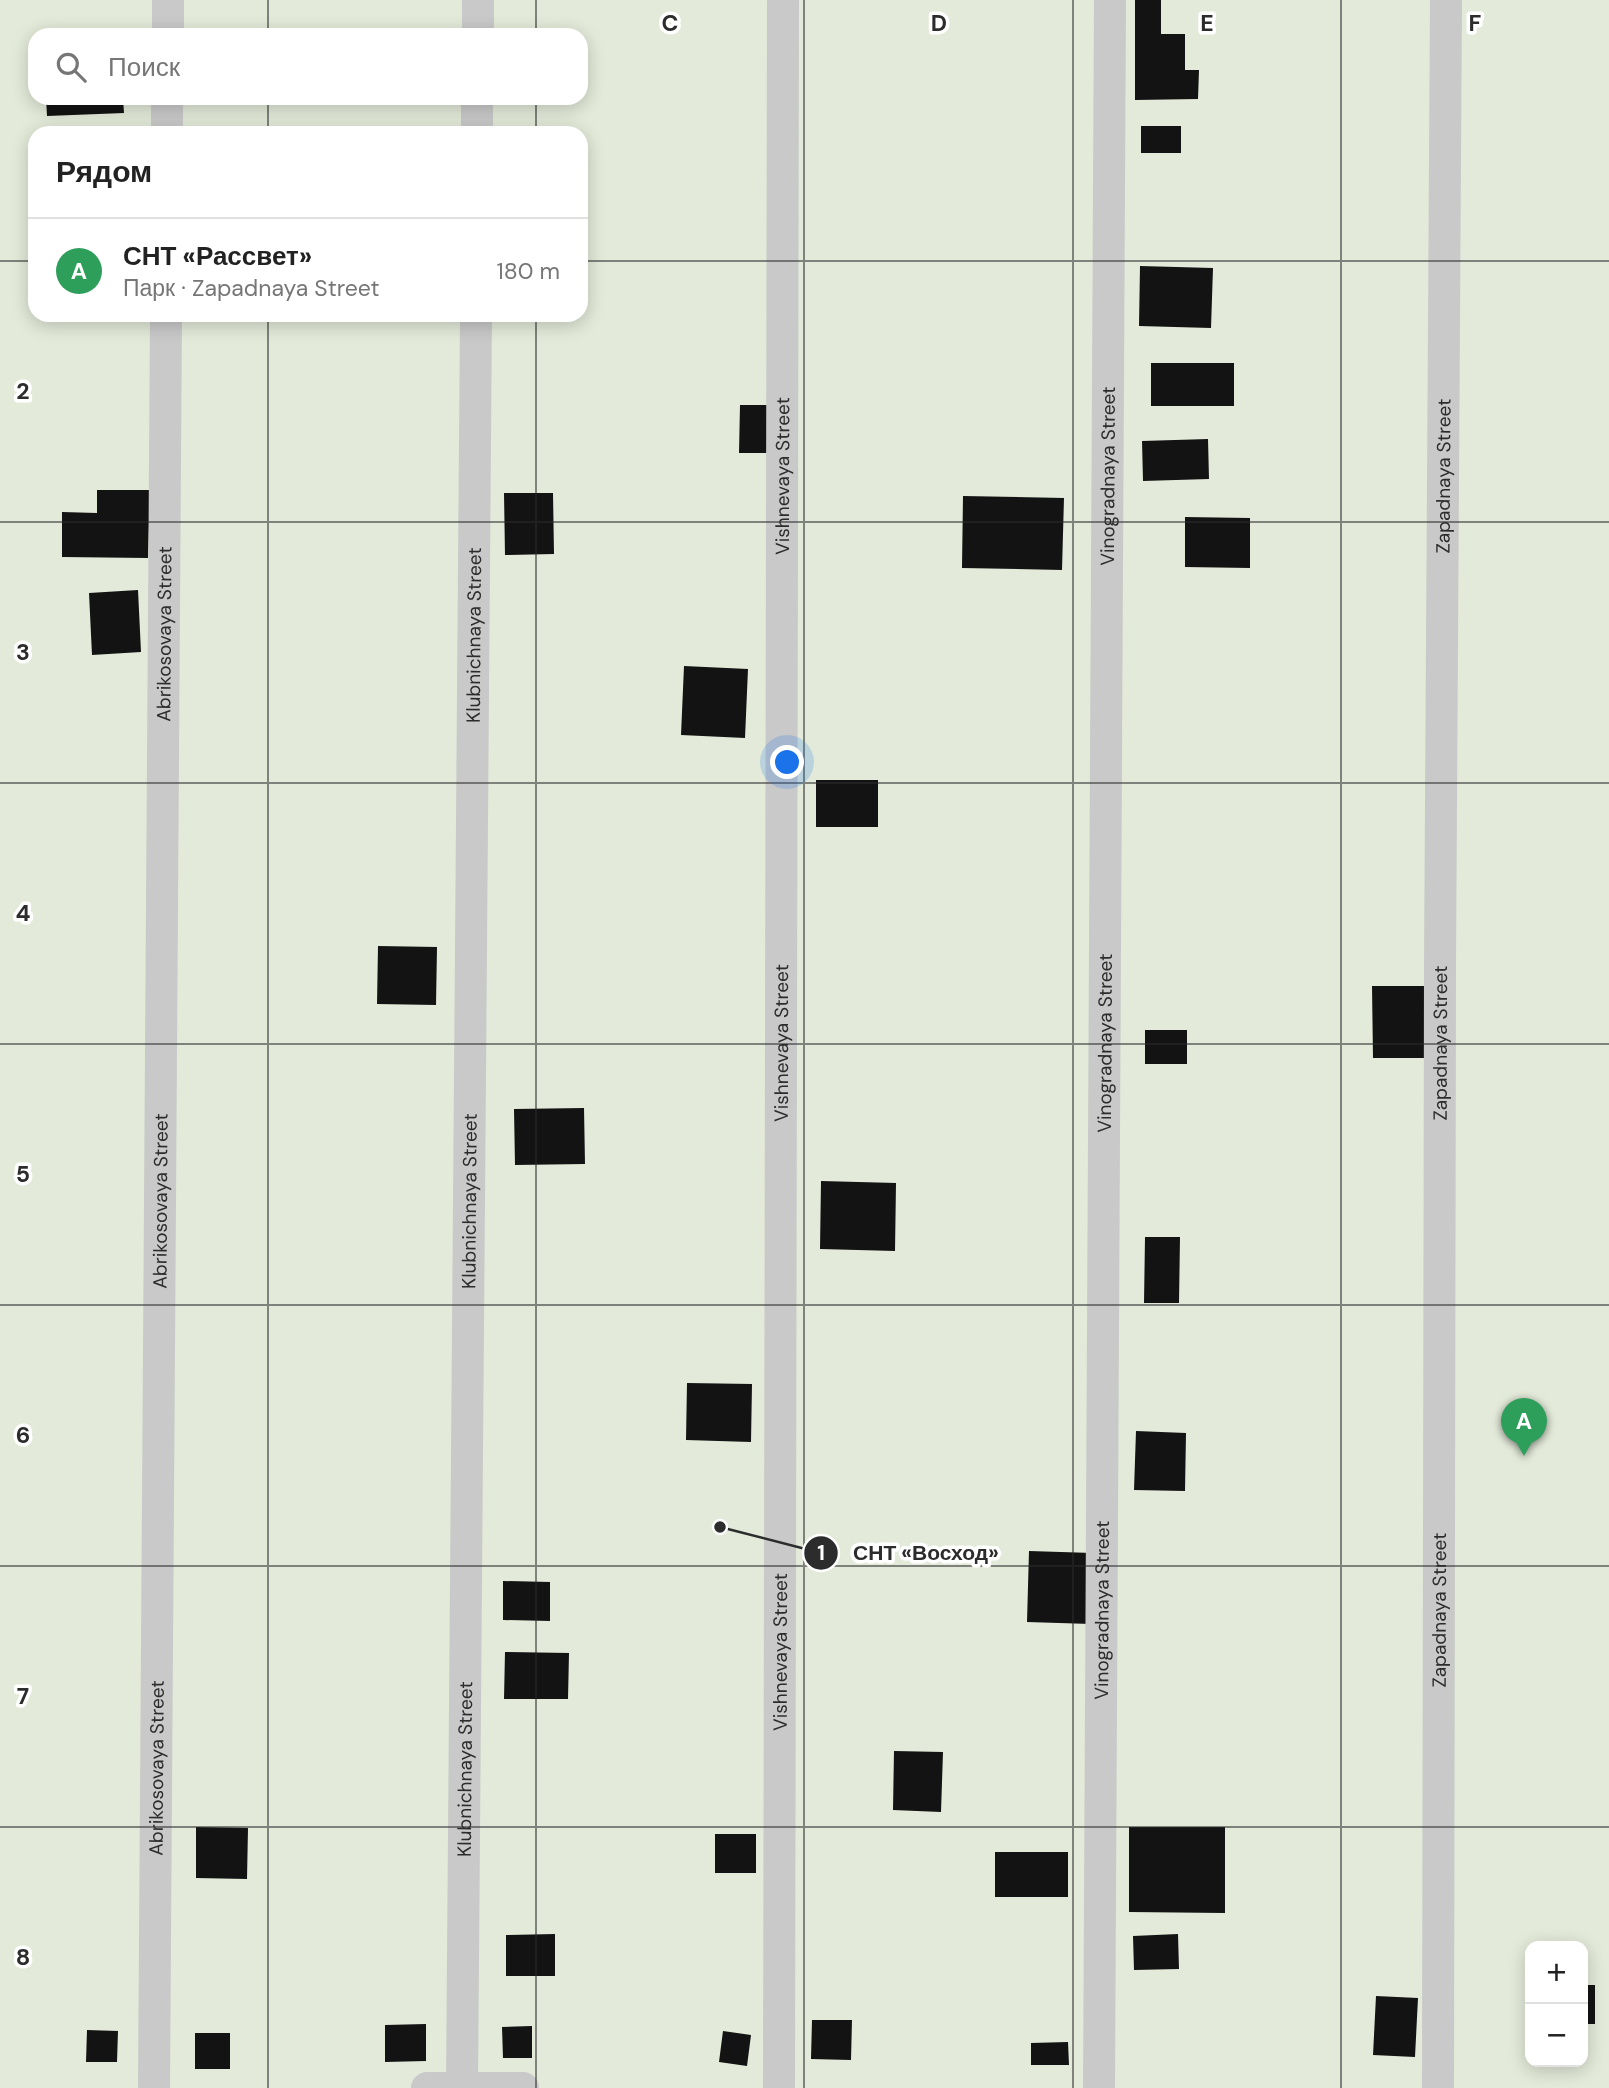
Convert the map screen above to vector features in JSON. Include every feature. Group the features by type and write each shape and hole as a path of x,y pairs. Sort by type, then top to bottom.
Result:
{"street":[{"path":"167,28 168,0"},
{"path":"478,0 478,28"},
{"name":"Vishnevaya Street","path":"779,2088 783,0"},
{"name":"Vinogradnaya Street","path":"1099,2088 1110,0"},
{"name":"Zapadnaya Street","path":"1438,2088 1440,965 1446,0"},
{"path":"167,105 167,126"},
{"path":"477,105 477,126"},
{"name":"Abrikosovaya Street","path":"153,2088 166,322"},
{"name":"Klubnichnaya Street","path":"462,2087 476,322"},
{"path":"427,2088 523,2088"}],"green space":[{"path":"0,0 1609,0 1609,2088 0,2088"}],"building":[{"path":"1135,0 1161,0 1161,34 1185,34 1185,70 1199,70 1198,99 1135,100"},
{"path":"46,105 123,105 124,113 47,116"},
{"path":"1141,126 1181,126 1181,153 1141,153"},
{"path":"1140,266 1213,268 1211,328 1139,326"},
{"path":"1151,363 1234,363 1234,406 1151,406"},
{"path":"740,405 773,405 773,453 739,453"},
{"path":"1208,439 1209,479 1143,481 1142,441"},
{"path":"97,490 150,490 148,558 62,557 62,512 97,513"},
{"path":"504,493 553,493 554,554 505,555"},
{"path":"963,496 1064,498 1062,570 962,568"},
{"path":"1185,517 1250,518 1250,568 1185,567"},
{"path":"138,590 141,652 92,655 89,593"},
{"path":"684,666 748,669 745,738 681,735"},
{"path":"816,780 878,780 878,827 816,827"},
{"path":"378,946 437,947 436,1005 377,1004"},
{"path":"1372,986 1430,986 1430,1058 1373,1058"},
{"path":"1145,1030 1187,1030 1187,1064 1145,1064"},
{"path":"584,1108 585,1164 515,1165 514,1109"},
{"path":"821,1181 896,1183 895,1251 820,1249"},
{"path":"1145,1237 1180,1237 1179,1303 1144,1303"},
{"path":"687,1383 752,1384 751,1442 686,1440"},
{"path":"1136,1431 1186,1433 1185,1491 1134,1490"},
{"path":"1029,1551 1093,1553 1091,1624 1027,1622"},
{"path":"503,1581 550,1582 550,1621 503,1620"},
{"path":"505,1652 569,1653 568,1699 504,1699"},
{"path":"894,1751 943,1752 941,1812 893,1810"},
{"path":"196,1827 248,1828 247,1879 196,1878"},
{"path":"1129,1827 1225,1827 1225,1913 1129,1912"},
{"path":"715,1834 756,1834 756,1873 715,1873"},
{"path":"995,1852 1068,1852 1068,1897 995,1897"},
{"path":"555,1934 555,1976 506,1976 506,1935"},
{"path":"1178,1934 1179,1969 1134,1970 1133,1936"},
{"path":"1588,1985 1595,1985 1595,2024 1588,2024"},
{"path":"1376,1996 1418,1998 1415,2057 1373,2055"},
{"path":"812,2020 852,2020 851,2060 811,2059"},
{"path":"426,2024 426,2061 385,2062 385,2025"},
{"path":"532,2026 532,2058 503,2058 502,2027"},
{"path":"87,2030 118,2031 117,2062 86,2062"},
{"path":"723,2031 751,2035 747,2066 719,2062"},
{"path":"195,2033 230,2033 230,2069 195,2069"},
{"path":"1068,2042 1069,2065 1031,2065 1031,2043"}],"place":[{"name":"СНТ «Рассвет»","path":"1524,1456"},
{"name":"СНТ «Восход»","path":"720,1527"}]}
